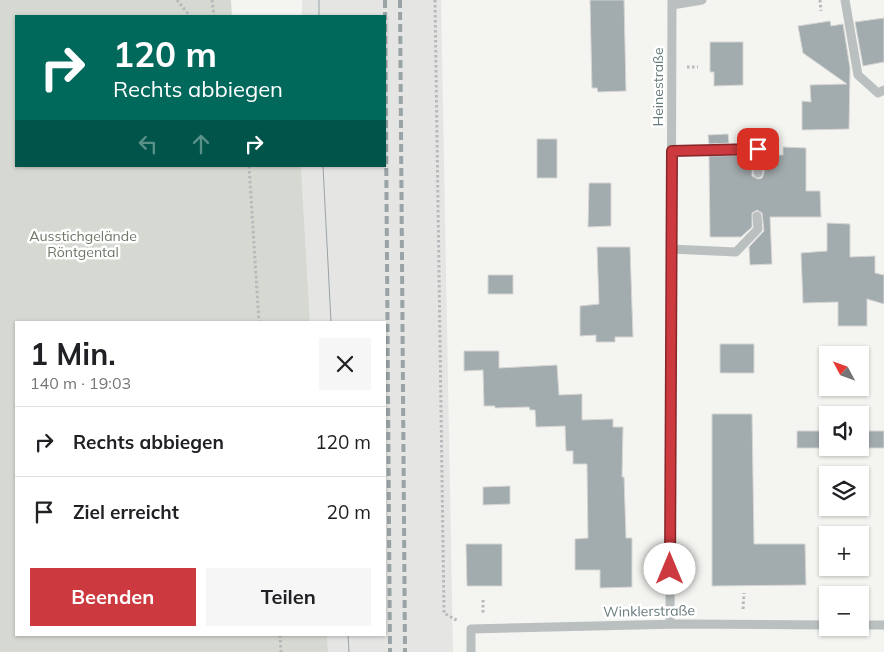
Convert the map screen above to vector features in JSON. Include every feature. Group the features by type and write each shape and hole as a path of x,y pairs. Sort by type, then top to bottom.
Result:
{"street":[{"path":"672,3 702,0"},
{"path":"845,0 858,74 878,93 884,90"},
{"name":"Heinestraße","path":"670,624 672,3"},
{"path":"672,151 758,149 758,173"},
{"path":"671,249 736,252 758,230 757,216"},
{"name":"Winklerstraße","path":"471,628 670,624 819,625"},
{"path":"869,625 884,625"},
{"path":"471,628 471,652"}],"path":[{"path":"177,0 189,15"},
{"path":"212,0 214,15"},
{"path":"436,0 444,613 471,628"},
{"path":"820,0 821,12"},
{"path":"249,167 259,321"},
{"path":"280,636 281,652"}],"shaded area":[{"path":"302,0 441,0 453,652 328,652 327,636 386,636 386,321 310,321 301,167 386,167 386,15 302,15"}],"green space":[{"name":"Ausstichgelände Röntgental","path":"0,0 231,0 232,15 15,15 15,167 301,167 310,321 15,321 15,636 327,636 328,652 0,652"}],"building":[{"path":"590,0 624,0 626,91 598,92 597,88 592,88"},
{"path":"884,18 884,62 863,66 855,22"},
{"path":"830,21 831,26 843,24 850,68 849,129 802,130 802,101 811,102 810,85 847,84 803,53 798,26"},
{"path":"710,42 743,42 743,85 714,86 714,72 710,72"},
{"path":"728,134 729,143 709,144 708,135"},
{"path":"537,139 557,139 557,178 537,178"},
{"path":"783,147 806,148 806,191 820,191 821,217 770,217 772,264 750,265 749,247 764,231 762,213 757,210 752,213 752,227 741,237 710,237 709,156 752,155 752,176 758,179 762,178 764,173 764,155 783,155"},
{"path":"589,183 611,183 611,226 588,227"},
{"path":"827,223 850,224 850,257 875,256 875,273 884,275 884,304 867,299 867,326 838,326 838,302 803,303 801,253 827,251"},
{"path":"597,247 630,247 633,337 615,337 615,342 596,342 596,335 580,336 580,306 599,304"},
{"path":"488,275 513,275 513,294 488,294"},
{"path":"720,344 754,344 754,373 720,373"},
{"path":"464,351 499,351 499,368 557,365 559,395 582,394 582,420 613,419 613,427 623,427 622,477 624,477 626,538 632,538 632,587 600,588 600,570 575,570 575,539 588,538 587,464 573,464 573,451 566,451 565,426 536,427 535,410 530,410 529,407 495,408 495,406 484,406 483,370 464,371"},
{"path":"712,414 752,414 754,544 805,544 806,585 712,586"},
{"path":"797,431 819,431 819,448 797,448"},
{"path":"869,431 884,431 884,448 869,448"},
{"path":"510,486 510,504 483,505 483,487"},
{"path":"466,544 502,544 502,586 467,586"}],"tram line":[{"path":"319,0 319,15"},
{"path":"323,167 331,321"},
{"path":"348,636 349,652"}],"railway":[{"path":"385,0 385,15"},
{"path":"400,0 405,652"},
{"path":"386,130 390,652"}],"route":[{"path":"670,569 672,151 758,149"}]}
